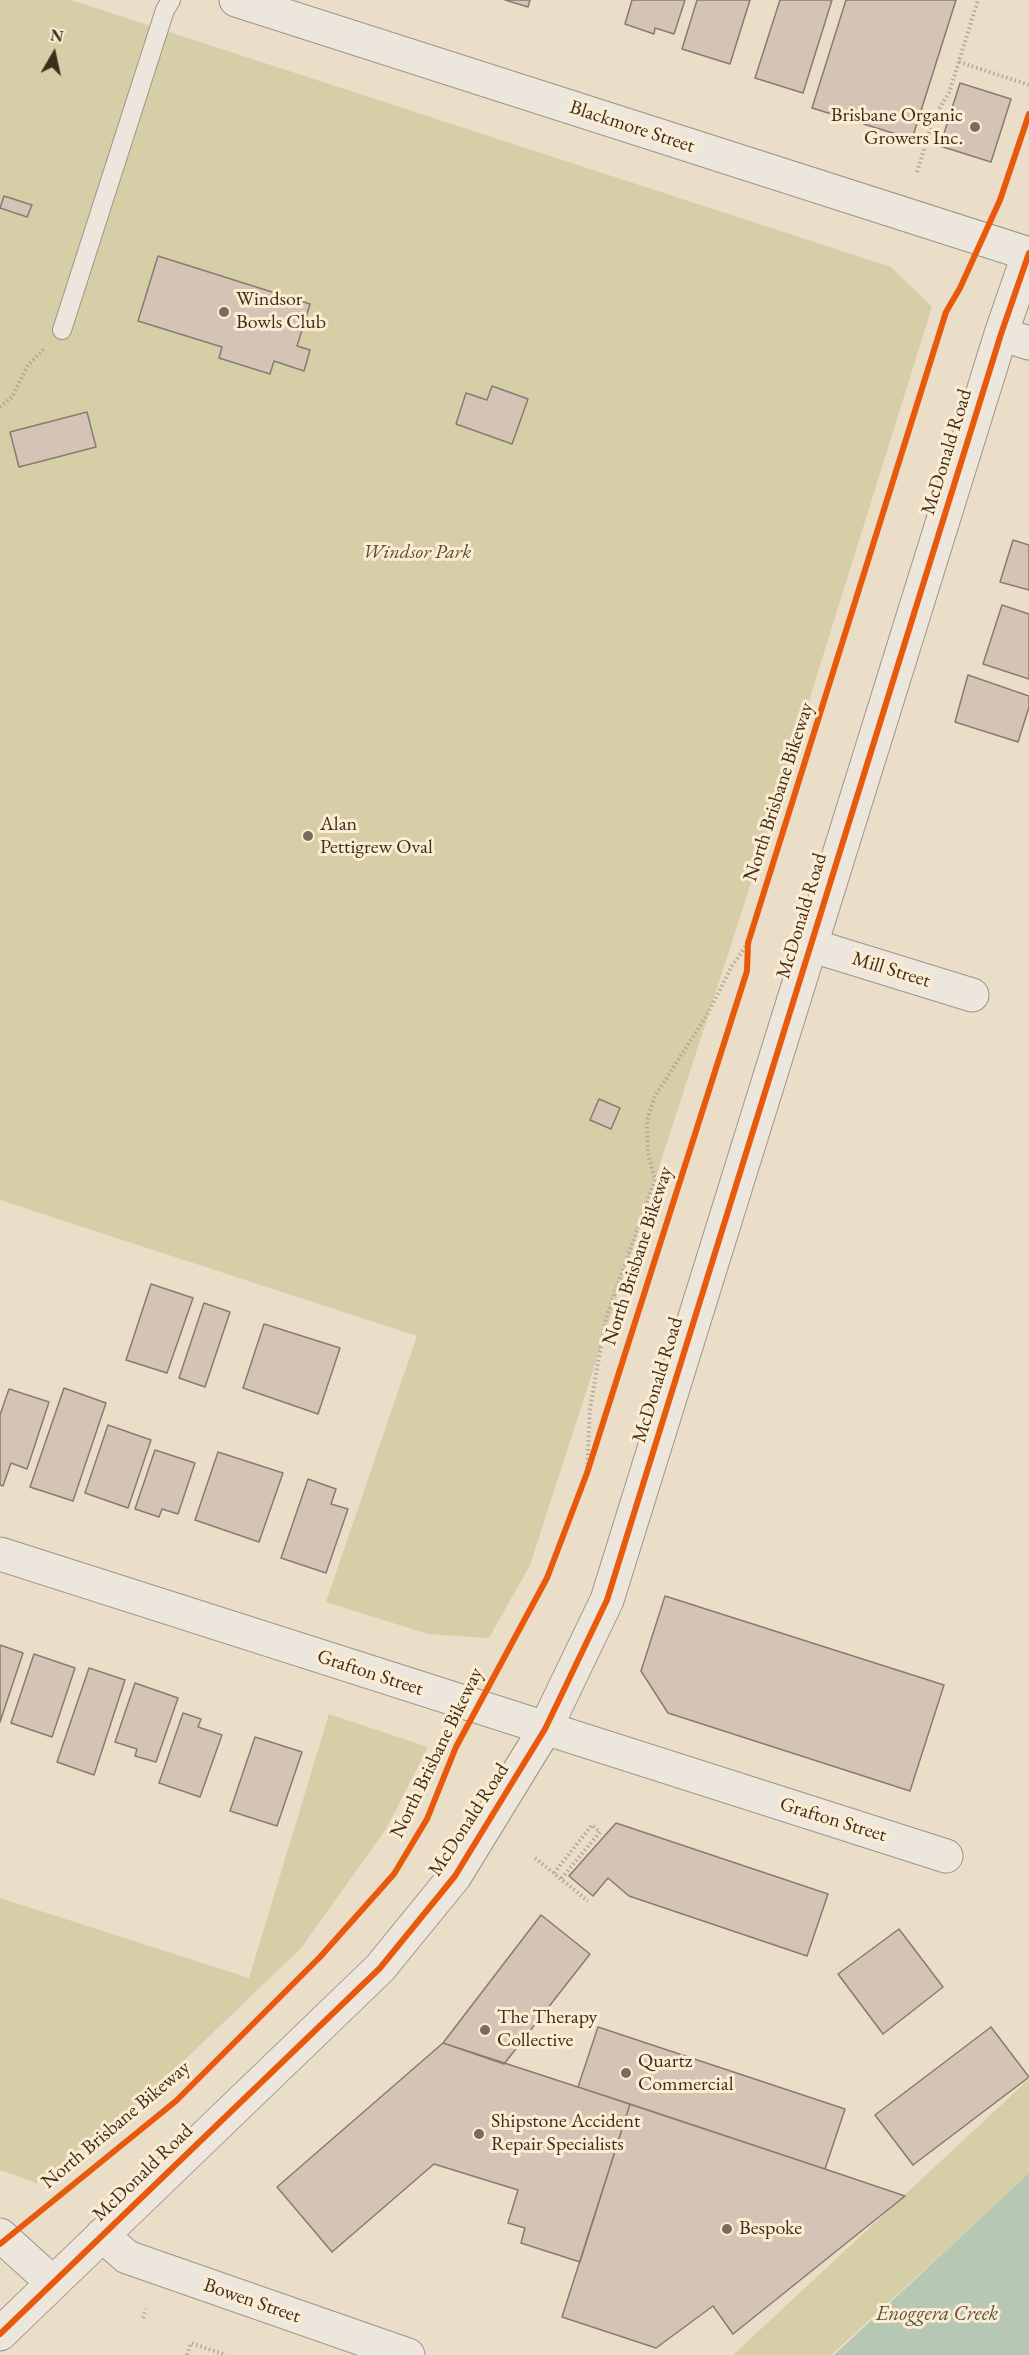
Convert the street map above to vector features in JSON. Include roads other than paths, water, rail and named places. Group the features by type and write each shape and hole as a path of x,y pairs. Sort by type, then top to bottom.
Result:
{"street":[{"name":"Blackmore Street","path":"236,0 1029,253"},
{"name":"McDonald Road","path":"0,2334 380,1968 455,1876 545,1729 607,1600 810,945 1015,338 1029,253"},
{"name":"Mill Street","path":"810,945 972,995"},
{"name":"Grafton Street","path":"0,1554 946,1856"},
{"path":"0,2235 53,2283"},
{"name":"Bowen Street","path":"102,2235 127,2257 408,2355"}],"lane":[{"path":"62,330 165,10 171,0"}],"water":[{"name":"Enoggera Creek","path":"1029,2173 1029,2355 834,2355"}],"place":[{"name":"Brisbane Organic Growers Inc.","path":"975,127"},
{"name":"Windsor Bowls Club","path":"224,312"},
{"name":"Alan Pettigrew Oval","path":"308,836"},
{"name":"The Therapy Collective","path":"485,2030"},
{"name":"Quartz Commercial","path":"626,2073"},
{"name":"Shipstone Accident Repair Specialists","path":"479,2134"},
{"name":"Bespoke","path":"727,2229"}],"park label":[{"name":"Windsor Park","path":"417,553"}]}
